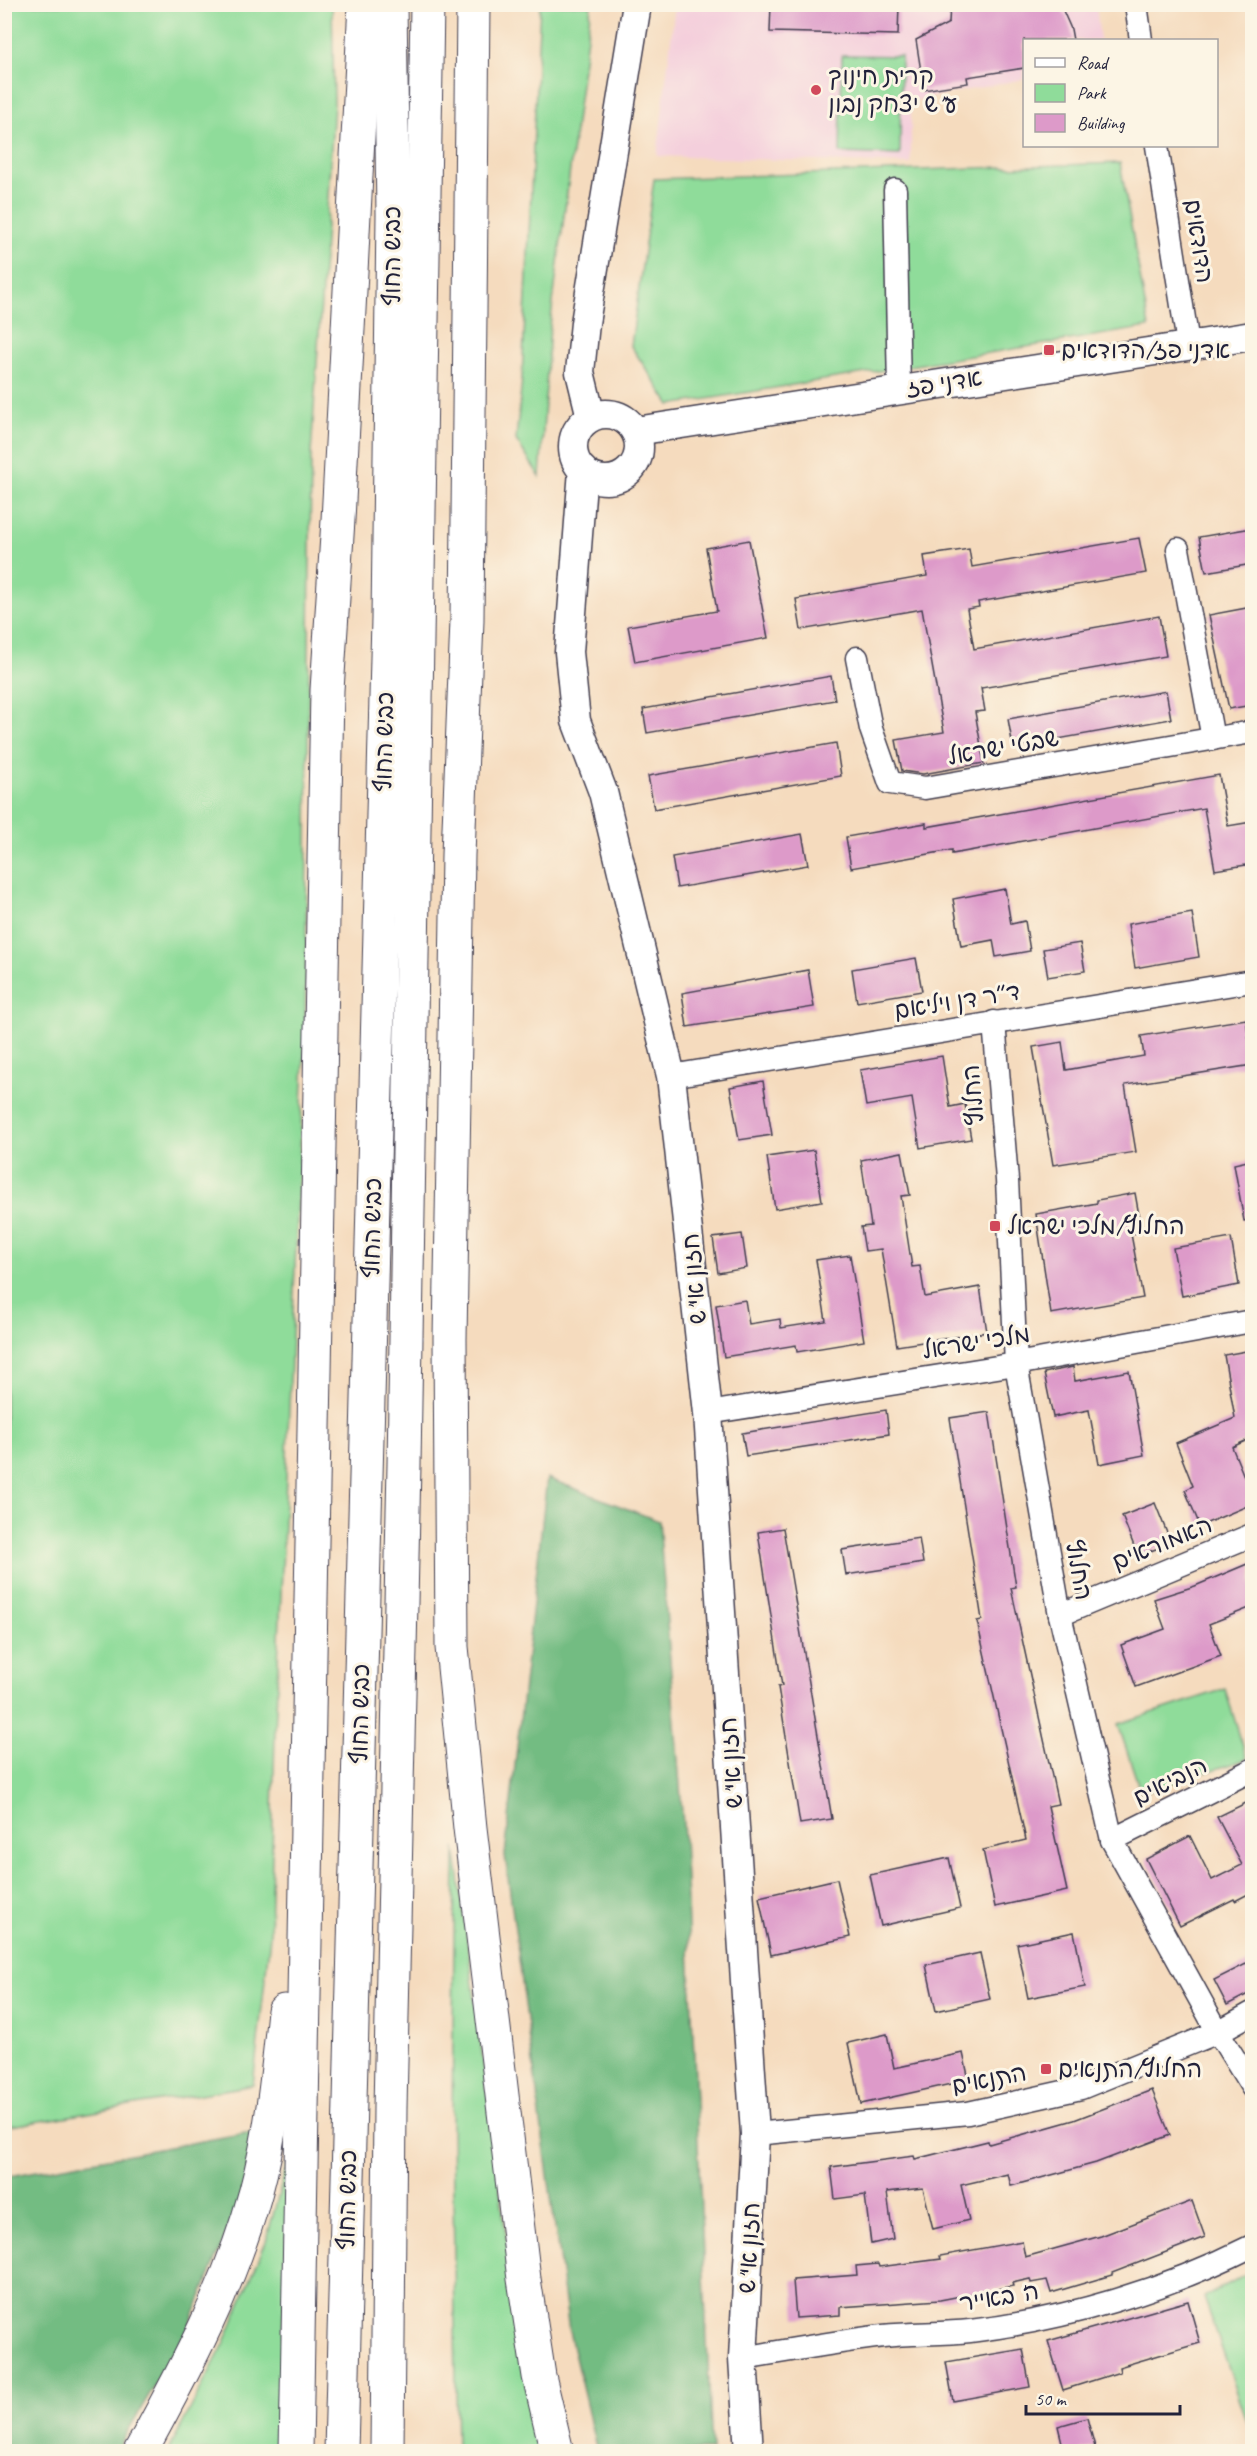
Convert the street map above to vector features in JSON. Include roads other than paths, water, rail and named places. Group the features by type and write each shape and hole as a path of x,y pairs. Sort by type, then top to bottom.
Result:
{"highway":[{"path":"296,2451 327,690 338,520 364,4"},
{"name":"כביש החוף","path":"341,2451 388,619 393,214 390,4"},
{"name":"כביש החוף","path":"387,2451 390,2108 404,1465 427,4"},
{"path":"473,4 467,620 458,855 450,1327 452,1647 470,1828 524,2279 538,2376 557,2451"},
{"path":"468,387 493,4"},
{"path":"140,2451 181,2376 227,2279 257,2189 277,2080 308,1773"}],"street":[{"path":"591,417 580,372 585,323 637,4"},
{"path":"1136,4 1141,39"},
{"name":"הדודאים","path":"1157,147 1188,344"},
{"path":"895,190 899,390"},
{"name":"אדני פז","path":"636,431 1188,344 1252,336"},
{"path":"603,414 619,416 629,422 636,431 639,454 634,465 626,473 616,478 604,479 592,476 583,470 576,460 573,449 576,434 582,424 591,417 603,414"},
{"name":"חזון אי\"ש","path":"583,470 569,652 576,721 603,792 671,1076 687,1199 708,1413 755,2134 743,2358 749,2451"},
{"path":"1178,549 1213,739"},
{"name":"שבטי ישראל","path":"856,658 871,729 890,783 925,788 1252,732"},
{"name":"ד״ר דן ויליאם","path":"671,1076 1252,981"},
{"name":"החלוץ","path":"994,1022 1007,1180 1016,1364 1060,1615 1112,1840 1218,2032 1252,2087"},
{"name":"מלכי ישראל","path":"708,1413 1016,1364 1252,1321"},
{"name":"האמוראים","path":"1060,1615 1252,1535"},
{"name":"הנביאים","path":"1112,1840 1252,1770"},
{"name":"התנאים","path":"755,2134 968,2113 1081,2088 1218,2032 1252,2013"},
{"name":"ה' באייר","path":"743,2358 885,2336 969,2331 1046,2318 1142,2292 1224,2261 1252,2246"}],"place":[{"name":"קרית חינוך ע\"ש יצחק נבון","path":"816,90"},
{"name":"אדני פז/הדודאים","path":"1049,350"},
{"name":"החלוץ/מלכי ישראל","path":"995,1226"},
{"name":"החלוץ/התנאים","path":"1046,2069"}]}
